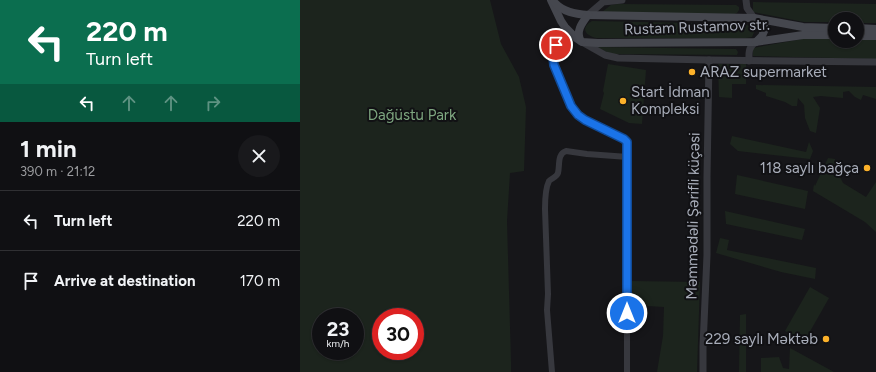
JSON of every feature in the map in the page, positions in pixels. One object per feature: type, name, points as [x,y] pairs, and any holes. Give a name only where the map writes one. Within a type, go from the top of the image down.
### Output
[{"type":"main road","name":"Rustam Rustamov str.","points":[[552,0],[560,7],[575,14],[754,18],[803,27],[828,28]]},
{"type":"main road","points":[[552,0],[561,21],[568,30],[582,42]]},
{"type":"main road","points":[[582,42],[578,34],[581,25],[588,15]]},
{"type":"main road","points":[[754,18],[763,24],[765,29],[762,36],[755,42]]},
{"type":"main road","points":[[864,28],[876,28]]},
{"type":"main road","name":"Rustam Rustamov str.","points":[[582,42],[755,42],[803,35],[828,35]]},
{"type":"main road","points":[[864,36],[876,36]]},
{"type":"street","points":[[588,15],[603,1],[622,0]]},
{"type":"street","points":[[746,0],[747,8],[754,18]]},
{"type":"street","points":[[568,30],[556,45],[553,56],[554,65],[571,106],[578,115],[585,120],[624,139],[627,142],[627,372]]},
{"type":"street","points":[[582,42],[597,51],[618,58],[876,62]]},
{"type":"street","points":[[749,61],[749,50],[755,42]]},
{"type":"street","name":"Məmmədəli Şərifli küçəsi","points":[[703,372],[707,254],[709,60]]},
{"type":"street","points":[[559,372],[552,371],[547,310],[548,294],[545,195],[548,183],[557,175],[560,155],[562,152],[566,151],[628,157]]},
{"type":"green space","name":"Dağüstu Park","points":[[300,0],[490,0],[501,44],[519,77],[526,107],[524,171],[510,173],[507,221],[511,372],[300,372]]},
{"type":"green space","points":[[753,2],[876,4],[876,23],[864,23],[864,12],[828,12],[828,22],[804,22],[753,12]]},
{"type":"green space","points":[[611,5],[736,5],[739,7],[739,10],[734,14],[602,12]]},
{"type":"green space","points":[[592,21],[742,24],[752,26],[755,30],[752,37],[746,38],[596,38],[589,35],[585,31],[586,26]]},
{"type":"green space","points":[[802,39],[828,39],[828,48],[864,48],[864,39],[876,40],[876,59],[753,56],[753,48]]},
{"type":"green space","points":[[597,47],[736,49],[738,52],[737,55],[611,54]]},
{"type":"green space","name":"Start İdman Kompleksi","points":[[608,64],[646,70],[642,124],[629,123],[600,109]]},
{"type":"green space","points":[[718,64],[746,64],[746,84],[732,84],[732,98],[719,97]]},
{"type":"green space","points":[[756,85],[876,87],[876,99],[863,95],[861,100],[849,91],[843,92],[843,98],[821,96],[813,97],[820,108],[816,133],[810,131],[805,118],[804,105],[798,98],[797,106],[792,106],[785,102],[766,96],[766,93],[756,89]]},
{"type":"green space","points":[[732,136],[806,152],[809,142],[813,151],[810,159],[738,151],[730,144]]},
{"type":"green space","points":[[828,158],[835,159],[835,167],[843,183],[866,197],[876,182],[876,232],[865,222],[813,191],[814,184],[815,186]]},
{"type":"green space","points":[[737,175],[808,191],[805,209],[735,194]]},
{"type":"green space","points":[[725,211],[805,229],[802,240],[726,224]]},
{"type":"green space","points":[[720,238],[729,240],[727,250],[816,268],[815,279],[781,272],[716,253]]},
{"type":"green space","points":[[631,281],[700,282],[697,372],[657,372],[663,336],[664,307],[631,305]]},
{"type":"green space","points":[[810,287],[829,298],[804,342],[785,331]]},
{"type":"green space","points":[[746,314],[746,372],[739,372],[740,315]]},
{"type":"green space","points":[[790,348],[834,372],[761,372],[761,358],[779,357],[783,368],[789,369]]},
{"type":"place","name":"ARAZ supermarket","points":[[692,72]]},
{"type":"place","name":"Start İdman Kompleksi","points":[[623,101]]},
{"type":"place","name":"118 saylı bağça","points":[[867,168]]},
{"type":"place","name":"229 saylı Məktəb","points":[[826,339]]},
{"type":"route","points":[[556,45],[553,56],[554,65],[571,106],[578,115],[585,120],[624,139],[627,142],[627,313]]}]
